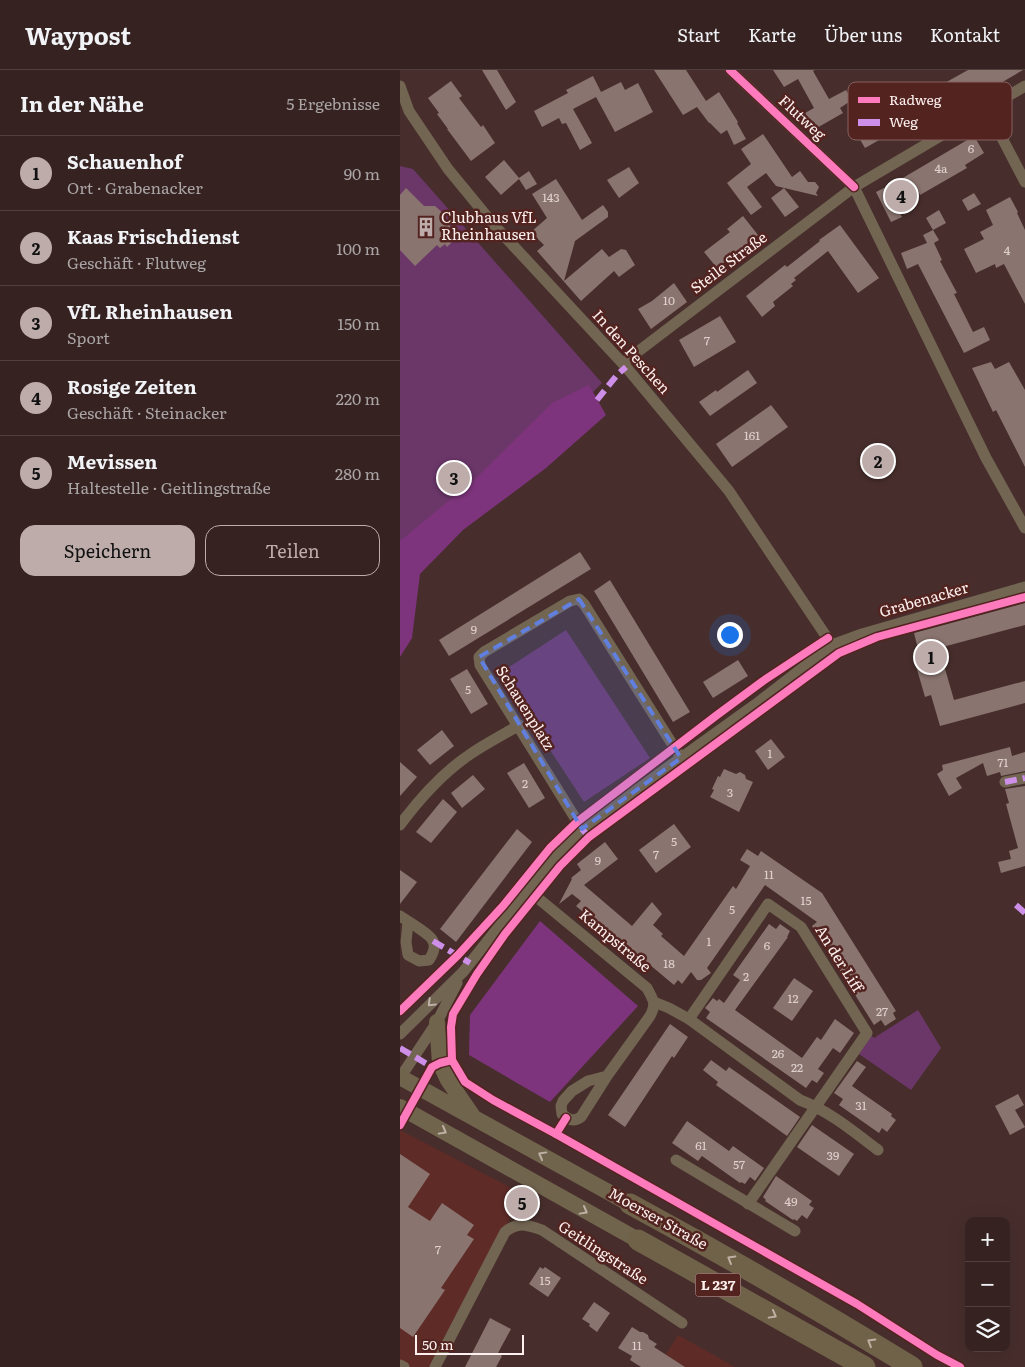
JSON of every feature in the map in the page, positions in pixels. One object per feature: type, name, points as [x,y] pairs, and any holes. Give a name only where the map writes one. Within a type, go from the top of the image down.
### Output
[{"type":"highway","name":"Moerser Straße","points":[[630,1204],[808,1304],[912,1367]]},
{"type":"highway","name":"Moerser Straße","points":[[638,1240],[865,1367]]},
{"type":"highway","points":[[799,1329],[808,1349],[838,1367]]},
{"type":"main road","points":[[437,1022],[440,1063],[448,1080],[473,1117]]},
{"type":"main road","name":"Moerser Straße","points":[[400,1078],[630,1204]]},
{"type":"main road","name":"Moerser Straße","points":[[400,1107],[638,1240]]},
{"type":"street","name":"Flutweg","points":[[730,70],[854,187],[986,458],[1025,528]]},
{"type":"street","name":"In den Peschen","points":[[400,86],[410,111],[448,169],[494,225],[623,363],[729,491],[832,645]]},
{"type":"street","name":"Steile Straße","points":[[1012,94],[1025,86]]},
{"type":"street","name":"Steile Straße","points":[[623,363],[854,187],[933,140]]},
{"type":"street","points":[[1003,140],[1025,182]]},
{"type":"street","name":"Grabenacker","points":[[463,972],[528,890],[582,829],[756,704],[832,645],[862,634],[1025,586]]},
{"type":"street","name":"Schauenplatz","points":[[582,829],[480,664],[479,657],[484,652],[570,601],[578,599],[584,604],[681,758]]},
{"type":"street","points":[[400,825],[425,794],[446,773],[470,754],[519,725]]},
{"type":"street","points":[[1005,782],[1025,778]]},
{"type":"street","name":"Kampstraße","points":[[528,890],[647,988],[654,1002]]},
{"type":"street","name":"An der Liff","points":[[689,1019],[768,904],[801,927],[867,1033],[748,1204]]},
{"type":"street","points":[[400,1078],[437,1022],[463,972]]},
{"type":"street","points":[[400,1034],[463,972]]},
{"type":"street","points":[[607,1076],[650,1016],[654,1009],[654,1002],[689,1019],[800,1100],[828,1113],[878,1150]]},
{"type":"street","points":[[676,1160],[795,1231]]},
{"type":"street","name":"Geitlingstraße","points":[[435,1367],[505,1232],[511,1227],[521,1224],[542,1230],[682,1323]]},
{"type":"street","points":[[400,1365],[404,1367]]},
{"type":"highlighted area","points":[[579,599],[681,758],[582,829],[479,657]]},
{"type":"shaded area","points":[[400,166],[413,169],[602,383],[415,572],[400,604]]},
{"type":"shaded area","points":[[589,385],[606,415],[546,468],[463,530],[420,574],[412,638],[400,657],[400,541],[475,479],[552,403]]},
{"type":"shaded area","points":[[566,630],[650,758],[584,802],[500,673]]},
{"type":"shaded area","points":[[540,921],[638,1006],[550,1102],[469,1055],[470,1015]]},
{"type":"shaded area","points":[[918,1010],[941,1048],[911,1090],[859,1054],[871,1036],[875,1038]]},
{"type":"shaded area","points":[[400,1130],[523,1194],[430,1367],[400,1367]]},
{"type":"shaded area","points":[[678,1335],[735,1367],[658,1367]]},
{"type":"building","points":[[482,70],[497,70],[516,102],[506,110]]},
{"type":"building","points":[[654,70],[686,70],[706,101],[719,92],[738,122],[746,139],[734,145],[727,130],[721,134],[709,123],[697,107],[683,115]]},
{"type":"building","points":[[773,70],[815,70],[813,71],[829,99],[846,90],[848,103],[840,108],[843,113],[815,129],[805,113],[814,108],[798,79],[784,87]]},
{"type":"building","points":[[968,70],[1023,70],[1002,82],[947,82]]},
{"type":"building","points":[[593,76],[601,92],[621,82],[625,90],[638,83],[653,112],[615,132],[596,97],[573,109],[592,143],[580,150],[566,123],[562,124],[559,118],[542,127],[534,111],[568,93],[566,90]]},
{"type":"building","points":[[451,81],[462,96],[459,98],[481,127],[483,125],[495,143],[471,161],[447,129],[437,114],[439,113],[428,98]]},
{"type":"building","points":[[763,134],[792,177],[800,171],[808,182],[815,182],[819,187],[816,193],[818,196],[776,186],[766,173],[747,187],[762,207],[751,215],[727,183],[751,164],[741,149]]},
{"type":"building","points":[[860,140],[879,140],[865,148]]},
{"type":"building","points":[[967,140],[976,140],[984,153],[965,165],[967,168],[920,195],[918,190],[895,203],[902,217],[891,222],[876,192]]},
{"type":"building","points":[[504,160],[519,178],[529,171],[537,184],[526,190],[519,179],[501,195],[485,177]]},
{"type":"building","points":[[629,167],[639,183],[619,198],[607,180]]},
{"type":"building","points":[[556,179],[582,220],[603,205],[608,212],[608,217],[575,241],[564,281],[602,249],[609,257],[621,249],[626,250],[635,265],[619,277],[614,271],[581,301],[537,251],[544,245],[531,232],[547,218],[532,194]]},
{"type":"building","name":"Clubhaus VfL Rheinhausen","points":[[406,188],[424,206],[435,206],[445,215],[442,218],[459,235],[447,247],[445,244],[440,248],[437,245],[415,266],[400,250],[400,195]]},
{"type":"building","points":[[784,188],[799,207],[785,217],[771,198]]},
{"type":"building","points":[[974,193],[981,204],[968,211],[962,200]]},
{"type":"building","points":[[1010,197],[1025,230],[1025,304],[1004,264],[996,268],[995,264],[976,273],[964,249],[984,239],[980,232],[993,225],[986,210]]},
{"type":"building","points":[[939,210],[946,223],[933,230],[926,218]]},
{"type":"building","points":[[743,216],[758,235],[717,268],[704,252],[730,232],[727,229]]},
{"type":"building","points":[[840,225],[879,278],[858,293],[828,251],[794,278],[796,280],[791,284],[793,286],[773,302],[775,306],[762,317],[746,296],[785,265],[787,267]]},
{"type":"building","points":[[933,230],[939,240],[934,243],[942,260],[940,261],[957,293],[954,294],[973,332],[984,327],[990,340],[964,353],[918,264],[907,269],[901,253],[927,243],[923,235]]},
{"type":"building","points":[[674,283],[687,302],[651,329],[638,309],[652,301]]},
{"type":"building","points":[[720,316],[736,342],[694,367],[679,340]]},
{"type":"building","points":[[991,362],[995,369],[1009,362],[1025,390],[1025,467],[996,410],[993,412],[972,368]]},
{"type":"building","points":[[748,370],[757,383],[710,416],[699,402]]},
{"type":"building","points":[[771,405],[788,427],[732,467],[716,444]]},
{"type":"building","points":[[580,552],[591,569],[449,656],[439,640]]},
{"type":"building","points":[[610,580],[690,712],[673,722],[594,591]]},
{"type":"building","points":[[1025,603],[1025,625],[939,648],[954,700],[1025,681],[1025,703],[940,726],[931,695],[925,697],[916,666],[922,665],[914,633]]},
{"type":"building","points":[[738,660],[748,676],[713,698],[703,682]]},
{"type":"building","points":[[467,669],[488,704],[471,714],[450,679]]},
{"type":"building","points":[[442,730],[454,746],[430,765],[417,750]]},
{"type":"building","points":[[771,739],[785,757],[768,770],[755,751]]},
{"type":"building","points":[[1010,747],[1012,756],[1025,752],[1025,771],[1001,776],[1000,772],[987,776],[983,763],[956,778],[962,788],[949,796],[937,774],[943,770],[942,765]]},
{"type":"building","points":[[400,762],[417,777],[400,796]]},
{"type":"building","points":[[524,763],[545,798],[529,808],[507,773]]},
{"type":"building","points":[[724,769],[736,774],[740,772],[745,775],[746,779],[753,782],[739,812],[710,797],[718,776],[720,777]]},
{"type":"building","points":[[473,775],[485,789],[462,808],[451,793]]},
{"type":"building","points":[[1025,786],[1025,866],[1001,873],[998,862],[1011,859],[1009,851],[1018,848],[1006,804],[1009,803],[1005,789]]},
{"type":"building","points":[[443,799],[457,812],[431,843],[416,832]]},
{"type":"building","points":[[674,824],[691,847],[656,873],[639,850]]},
{"type":"building","points":[[517,829],[532,842],[456,942],[440,929]]},
{"type":"building","points":[[605,842],[618,859],[584,885],[632,926],[652,902],[662,914],[653,925],[663,934],[661,936],[684,956],[733,886],[736,889],[750,866],[740,860],[747,849],[758,856],[761,851],[822,893],[896,1011],[893,1013],[896,1019],[885,1026],[881,1020],[874,1025],[812,926],[817,922],[765,885],[707,968],[711,973],[701,980],[697,980],[691,972],[682,984],[678,980],[674,985],[607,929],[606,931],[576,906],[581,901],[572,894],[559,904],[571,878],[581,870],[577,864]]},
{"type":"building","points":[[400,870],[417,882],[400,904]]},
{"type":"building","points":[[769,924],[776,929],[780,924],[790,931],[788,937],[735,1010],[802,1058],[817,1037],[821,1040],[835,1019],[854,1033],[840,1053],[833,1048],[818,1069],[824,1073],[817,1083],[812,1080],[806,1088],[706,1018],[710,1012],[705,1008],[713,998],[717,1001],[719,999],[724,1003],[740,980],[733,975]]},
{"type":"building","points":[[794,978],[813,991],[792,1021],[773,1008]]},
{"type":"building","points":[[670,1024],[688,1037],[674,1058],[672,1056],[625,1127],[608,1115]]},
{"type":"building","points":[[711,1060],[726,1071],[729,1067],[800,1117],[787,1136],[716,1085],[718,1082],[703,1070]]},
{"type":"building","points":[[857,1061],[866,1067],[852,1086],[892,1114],[891,1116],[896,1120],[887,1132],[882,1128],[879,1133],[839,1105],[843,1099],[834,1093]]},
{"type":"building","points":[[1018,1094],[1024,1105],[1015,1110],[1025,1127],[1010,1135],[995,1106]]},
{"type":"building","points":[[687,1121],[729,1151],[733,1146],[764,1168],[755,1181],[750,1177],[745,1184],[740,1183],[702,1156],[698,1161],[672,1143]]},
{"type":"building","points":[[812,1125],[854,1154],[839,1176],[797,1147]]},
{"type":"building","points":[[400,1154],[430,1174],[408,1207],[430,1221],[442,1203],[474,1225],[467,1235],[474,1239],[441,1288],[445,1290],[413,1337],[400,1328]]},
{"type":"building","points":[[776,1176],[812,1201],[809,1205],[814,1208],[807,1219],[802,1215],[797,1221],[793,1220],[765,1201],[763,1197]]},
{"type":"building","points":[[540,1267],[543,1269],[545,1267],[561,1278],[548,1297],[529,1284]]},
{"type":"building","points":[[594,1302],[610,1313],[597,1332],[582,1319]]},
{"type":"building","points":[[490,1318],[511,1329],[498,1353],[502,1356],[496,1367],[465,1367]]},
{"type":"building","points":[[632,1327],[648,1335],[649,1339],[657,1344],[654,1347],[685,1367],[641,1367],[630,1360],[632,1356],[618,1348]]},
{"type":"marked path","points":[[597,400],[626,367]]},
{"type":"marked path","points":[[1005,782],[1025,778]]},
{"type":"marked path","points":[[582,829],[589,837]]},
{"type":"marked path","points":[[1016,905],[1025,913]]},
{"type":"marked path","points":[[433,941],[470,963]]},
{"type":"marked path","points":[[400,1048],[432,1067]]},
{"type":"cycle path","points":[[730,70],[854,187]]},
{"type":"cycle path","points":[[556,1134],[493,1100],[465,1082],[452,1060],[451,1027],[453,1014],[477,974],[505,934],[560,866],[589,837],[839,653],[877,637],[1025,597]]},
{"type":"cycle path","points":[[400,1011],[458,955],[503,906],[550,848],[577,822],[763,681],[828,638]]},
{"type":"cycle path","points":[[400,1125],[432,1067],[452,1060]]},
{"type":"cycle path","points":[[566,1118],[556,1134],[857,1304],[937,1355],[960,1367]]},
{"type":"place","name":"Rosige Zeiten","points":[[901,196]]},
{"type":"place","name":"Clubhaus VfL Rheinhausen","points":[[426,227]]},
{"type":"place","name":"Kaas Frischdienst","points":[[878,461]]},
{"type":"place","name":"VfL Rheinhausen","points":[[454,478]]},
{"type":"place","name":"Schauenhof","points":[[931,657]]},
{"type":"place","name":"Mevissen","points":[[522,1203]]}]
